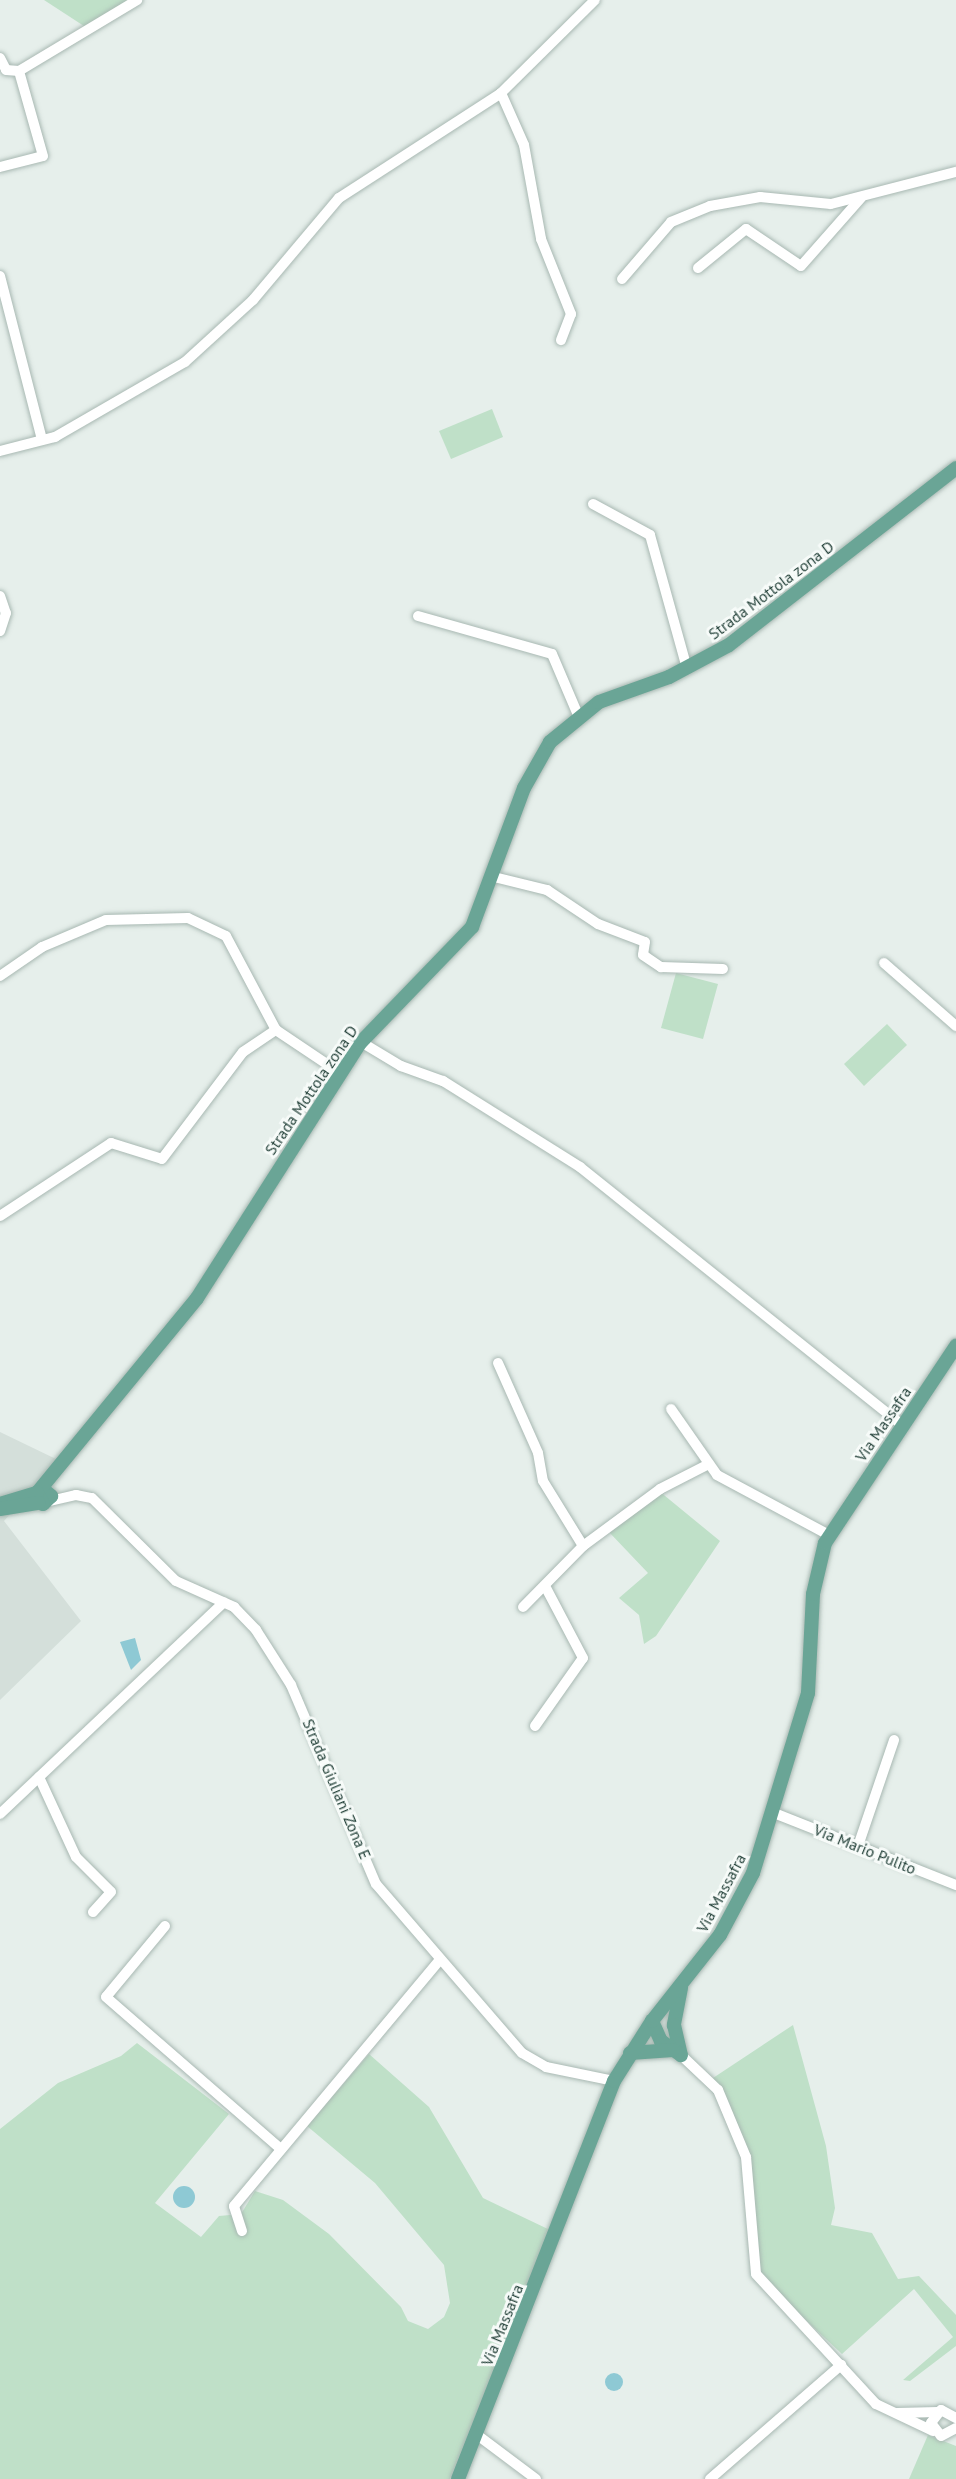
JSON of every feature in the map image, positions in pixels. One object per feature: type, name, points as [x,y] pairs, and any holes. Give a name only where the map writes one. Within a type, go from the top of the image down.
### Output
[{"type":"main road","name":"Strada Mottola zona D","points":[[47,1495],[58,1467],[196,1298],[361,1042],[472,927],[494,877],[535,766],[578,715],[687,668],[729,645],[956,468]]},
{"type":"main road","name":"Via Massafra","points":[[458,2479],[614,2081],[652,2021],[731,1914],[774,1813],[808,1693],[816,1571],[829,1535],[956,1346]]},
{"type":"main road","points":[[0,1504],[47,1495]]},
{"type":"main road","points":[[0,1509],[47,1495]]},
{"type":"main road","points":[[678,2053],[675,2036],[682,1983]]},
{"type":"main road","points":[[675,2036],[663,2021],[652,2021],[657,2036],[678,2053]]},
{"type":"main road","points":[[630,2053],[658,2048],[678,2053]]},
{"type":"street","points":[[0,58],[6,70],[19,71],[137,0]]},
{"type":"street","points":[[0,451],[42,440],[185,362],[253,300],[339,198],[501,93],[595,0]]},
{"type":"street","points":[[0,167],[43,156],[19,71]]},
{"type":"street","points":[[501,93],[524,145],[541,239],[571,314],[561,340]]},
{"type":"street","points":[[622,279],[671,222],[710,206],[760,197],[831,204],[956,172]]},
{"type":"street","points":[[698,268],[746,229],[801,266],[861,198]]},
{"type":"street","points":[[0,276],[42,440]]},
{"type":"street","points":[[593,504],[650,535],[687,668]]},
{"type":"street","points":[[0,596],[6,613],[0,631]]},
{"type":"street","points":[[418,616],[552,654],[578,715]]},
{"type":"street","points":[[494,877],[547,890],[598,924],[645,942],[643,955],[661,967],[723,969]]},
{"type":"street","points":[[0,976],[42,947],[106,920],[188,918],[226,936],[276,1030],[340,1073]]},
{"type":"street","points":[[884,963],[956,1026]]},
{"type":"street","points":[[0,1216],[111,1143],[162,1159],[243,1052],[276,1030]]},
{"type":"street","points":[[361,1042],[401,1066],[443,1081],[580,1167],[902,1425]]},
{"type":"street","points":[[498,1363],[538,1453],[543,1481],[584,1546]]},
{"type":"street","points":[[671,1409],[707,1465],[829,1535]]},
{"type":"street","points":[[523,1607],[584,1546],[660,1489],[707,1465]]},
{"type":"street","name":"Strada Giuliani Zona E","points":[[47,1495],[92,1498],[176,1581],[224,1602],[256,1630],[291,1685],[376,1884],[522,2053],[546,2067],[614,2081]]},
{"type":"street","points":[[535,1726],[583,1658],[545,1586]]},
{"type":"street","points":[[0,1814],[224,1602]]},
{"type":"street","points":[[858,1846],[894,1740]]},
{"type":"street","points":[[39,1777],[76,1857],[111,1892],[93,1912]]},
{"type":"street","name":"Via Mario Pulito","points":[[774,1813],[956,1884]]},
{"type":"street","points":[[165,1926],[106,1997],[281,2149]]},
{"type":"street","points":[[242,2231],[234,2206],[440,1960]]},
{"type":"street","points":[[678,2053],[718,2090],[746,2157],[756,2274],[876,2403],[951,2439],[956,2428]]},
{"type":"street","points":[[710,2479],[841,2366]]},
{"type":"street","points":[[933,2431],[932,2418],[941,2411],[956,2405]]},
{"type":"street","points":[[897,2413],[941,2411],[956,2418]]},
{"type":"street","points":[[476,2434],[536,2479]]},
{"type":"shaded area","points":[[0,1432],[58,1460],[4,1521],[81,1621],[0,1700]]},
{"type":"green space","points":[[44,0],[129,0],[87,28]]},
{"type":"green space","points":[[492,409],[503,437],[451,459],[439,431]]},
{"type":"green space","points":[[676,973],[718,984],[703,1039],[661,1028]]},
{"type":"green space","points":[[887,1024],[907,1045],[864,1086],[844,1064]]},
{"type":"green space","points":[[659,1491],[720,1541],[656,1636],[644,1644],[639,1615],[619,1598],[648,1573],[609,1532]]},
{"type":"green space","points":[[793,2025],[826,2146],[835,2208],[831,2225],[872,2233],[898,2279],[919,2276],[956,2315],[956,2346],[910,2381],[903,2380],[953,2337],[914,2289],[842,2354],[765,2282],[752,2252],[742,2142],[713,2078]]},
{"type":"green space","points":[[137,2043],[229,2114],[155,2203],[201,2237],[219,2216],[241,2214],[255,2191],[283,2200],[329,2234],[401,2307],[408,2321],[428,2329],[444,2317],[450,2303],[444,2265],[375,2183],[307,2126],[369,2054],[429,2107],[483,2198],[550,2230],[450,2479],[0,2479],[0,2129],[58,2083],[121,2056]]},
{"type":"green space","points":[[928,2435],[956,2446],[956,2479],[909,2479]]},
{"type":"water","points":[[135,1638],[141,1660],[131,1670],[120,1642]]},
{"type":"water","points":[[184,2186],[192,2189],[195,2197],[192,2205],[184,2208],[176,2205],[173,2197],[176,2189]]},
{"type":"water","points":[[610,2373],[618,2373],[623,2378],[621,2389],[610,2391],[605,2386],[605,2378]]}]
